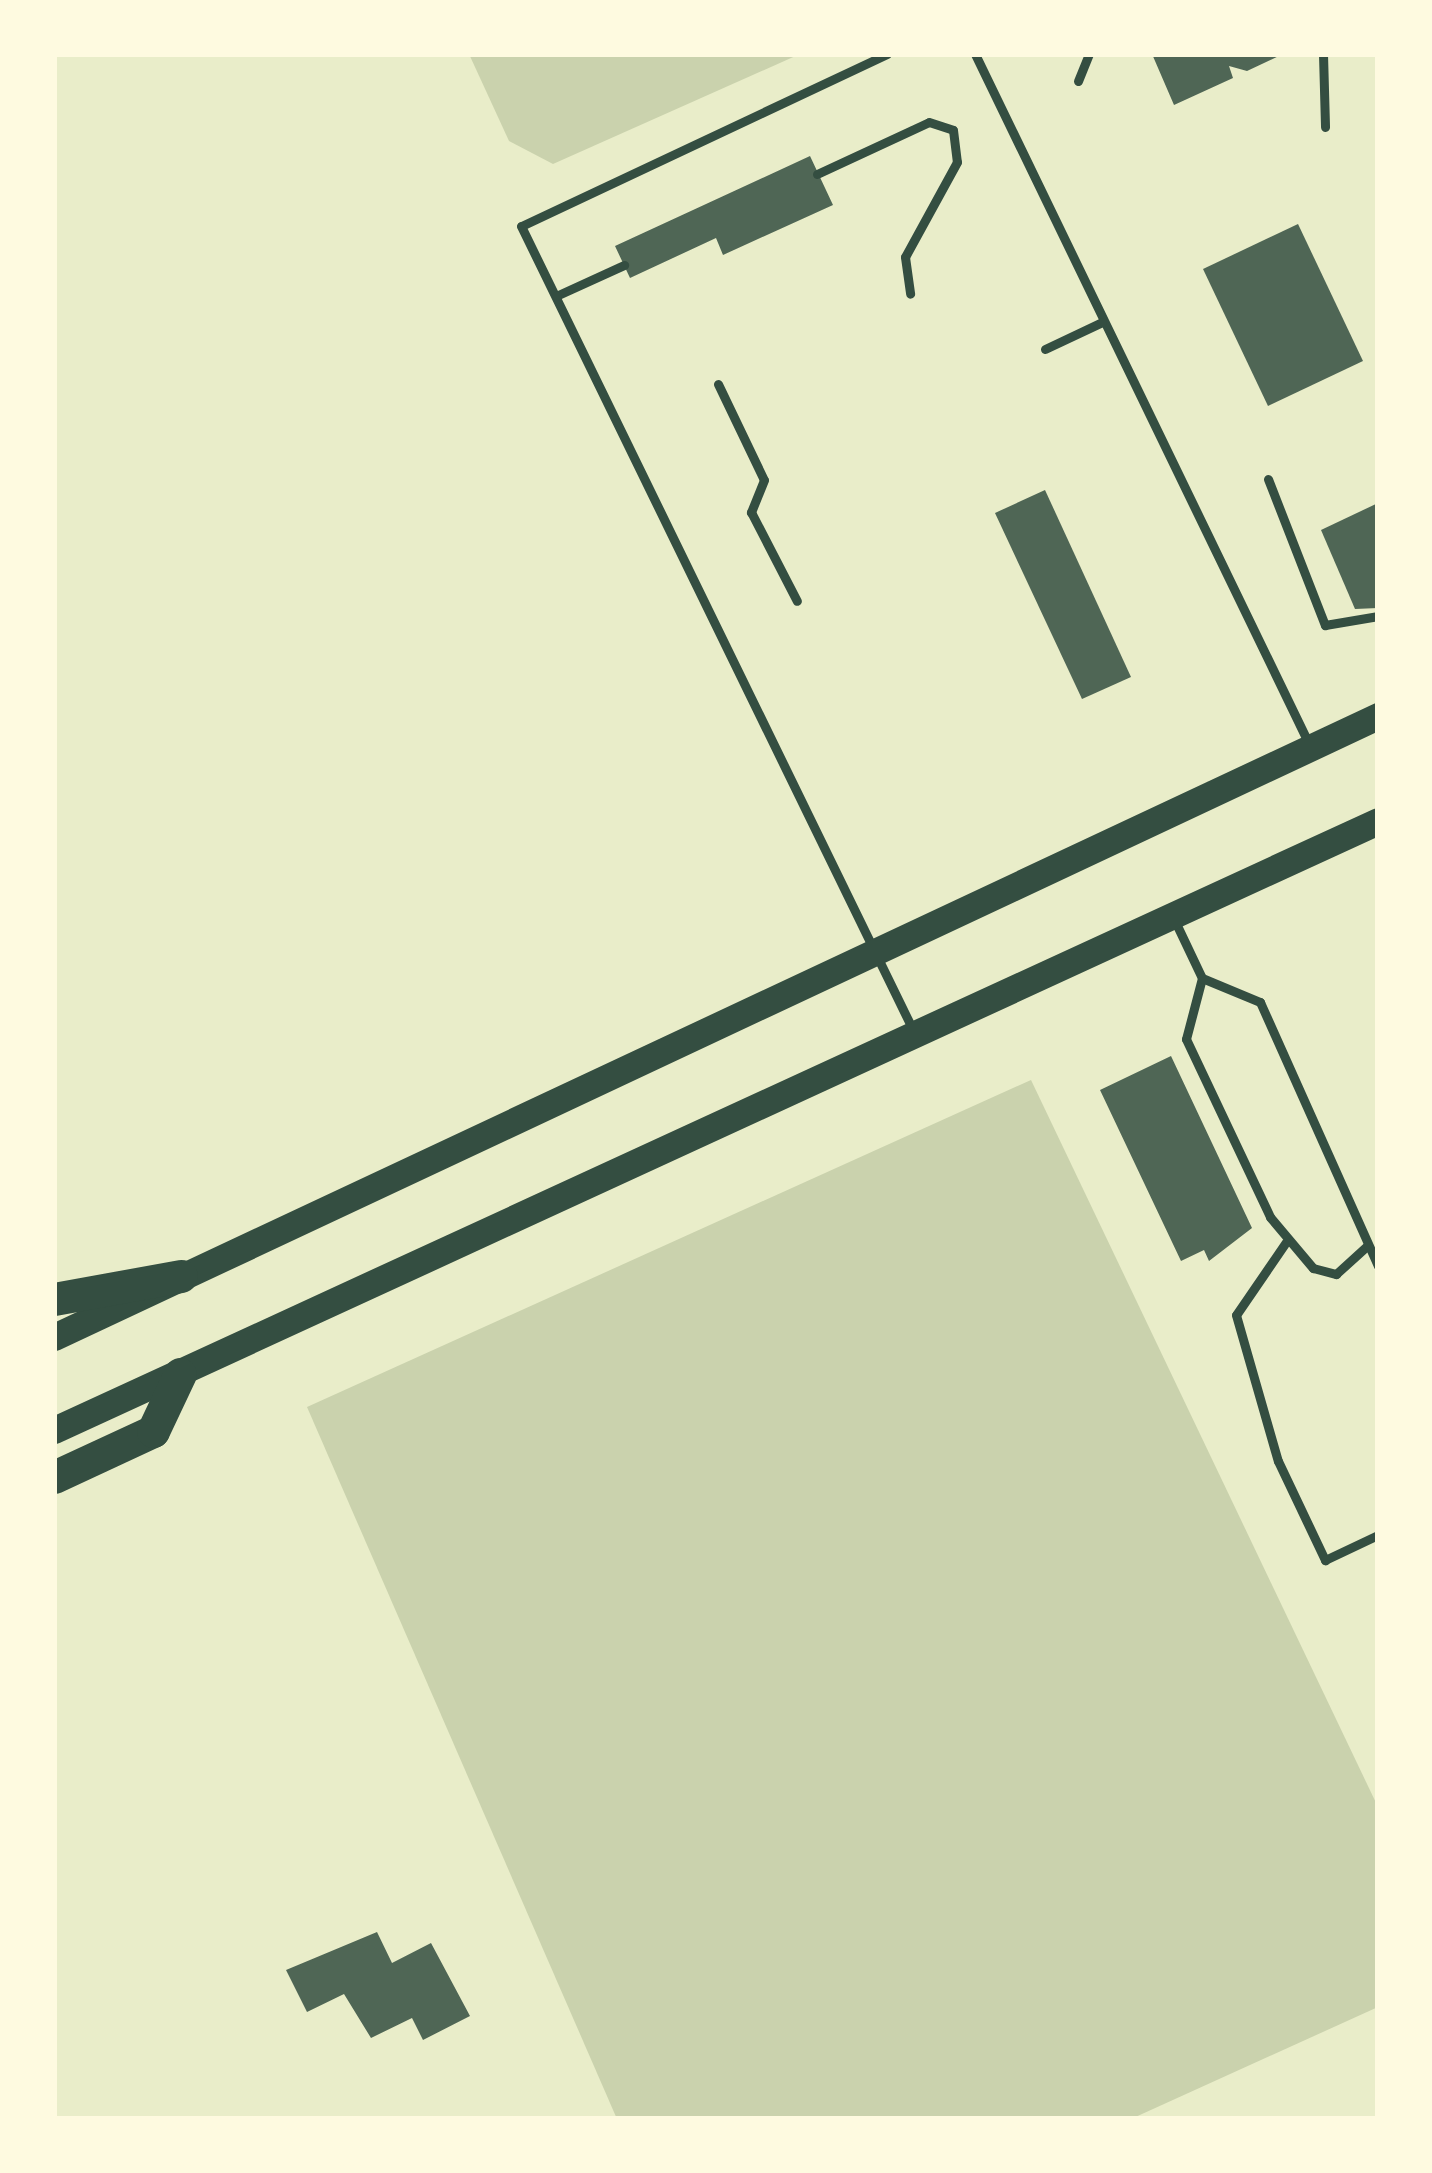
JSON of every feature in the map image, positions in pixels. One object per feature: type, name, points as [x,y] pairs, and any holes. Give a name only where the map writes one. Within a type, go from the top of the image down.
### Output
[{"type":"highway","points":[[54,1299],[181,1276]]},
{"type":"highway","points":[[54,1477],[153,1431],[180,1374]]},
{"type":"main road","points":[[54,1337],[878,955],[1378,716]]},
{"type":"main road","points":[[54,1430],[1378,821]]},
{"type":"lane","points":[[886,54],[521,226],[915,1035]]},
{"type":"lane","points":[[974,54],[1311,748]]},
{"type":"lane","points":[[1078,81],[1089,54]]},
{"type":"lane","points":[[1323,54],[1325,128]]},
{"type":"lane","points":[[817,174],[929,122],[953,130],[957,161],[905,256],[910,294]]},
{"type":"lane","points":[[556,296],[623,265]]},
{"type":"lane","points":[[1045,349],[1102,322]]},
{"type":"lane","points":[[718,384],[764,480],[751,512],[797,601]]},
{"type":"lane","points":[[1268,479],[1325,625],[1378,616]]},
{"type":"lane","points":[[1172,916],[1202,978],[1186,1039],[1286,1242],[1336,1274],[1368,1245]]},
{"type":"lane","points":[[1202,978],[1261,1002],[1364,1214],[1368,1245],[1378,1266]]},
{"type":"lane","points":[[1286,1242],[1236,1315],[1278,1461],[1325,1560],[1378,1535]]},
{"type":"green space","points":[[469,54],[800,54],[553,164],[509,141]]},
{"type":"green space","points":[[1031,1080],[1378,1807],[1378,2007],[1131,2119],[617,2119],[307,1407]]},
{"type":"building","points":[[1152,54],[1283,54],[1247,71],[1229,66],[1233,78],[1174,105]]},
{"type":"building","points":[[810,156],[833,205],[723,255],[716,238],[630,278],[615,246]]},
{"type":"building","points":[[1298,224],[1363,361],[1268,406],[1203,269]]},
{"type":"building","points":[[1045,490],[1131,677],[1082,699],[995,513]]},
{"type":"building","points":[[1378,503],[1378,608],[1355,609],[1321,530]]},
{"type":"building","points":[[1171,1056],[1252,1228],[1209,1261],[1204,1250],[1181,1261],[1100,1090]]},
{"type":"building","points":[[377,1932],[392,1963],[431,1943],[470,2016],[423,2040],[412,2018],[371,2038],[344,1994],[307,2012],[286,1970]]}]
